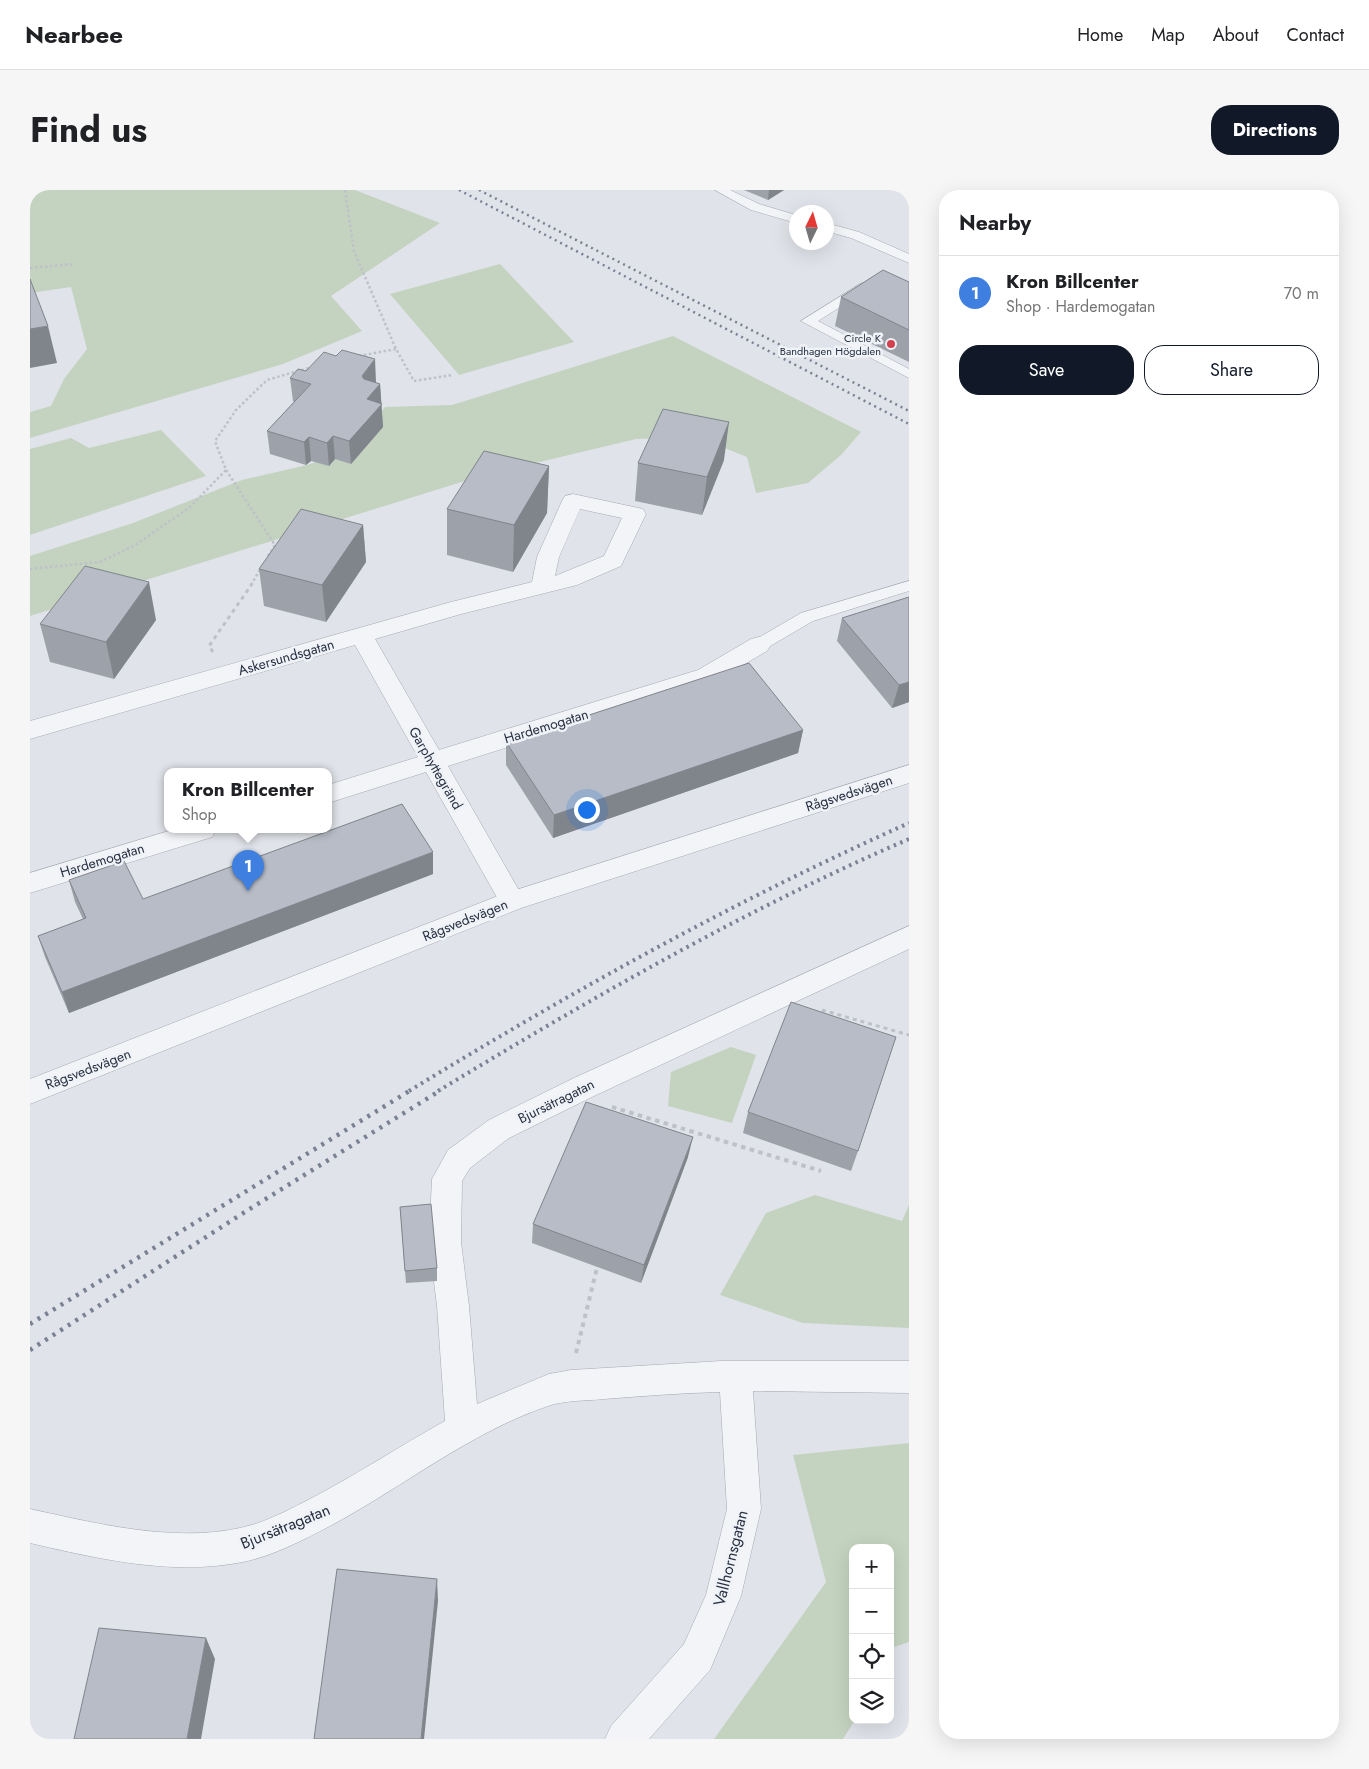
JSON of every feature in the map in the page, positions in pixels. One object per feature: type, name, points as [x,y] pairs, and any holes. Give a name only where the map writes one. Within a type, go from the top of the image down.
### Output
[{"type":"street","name":"Askersundsgatan","points":[[30,730],[361,635],[568,580],[613,561],[635,514],[573,502],[548,557],[542,586]]},
{"type":"street","name":"Garphyttegränd","points":[[361,635],[512,901]]},
{"type":"street","name":"Hardemogatan","points":[[332,793],[706,676],[758,644]]},
{"type":"street","name":"Rågsvedsvägen","points":[[30,1092],[512,901],[909,774]]},
{"type":"street","name":"Hardemogatan","points":[[30,883],[193,833]]},
{"type":"street","name":"Bjursätragatan","points":[[462,1430],[453,1306],[444,1242],[447,1179],[459,1159],[499,1130],[584,1087],[909,937]]},
{"type":"street","name":"Vallhornsgatan","points":[[624,1739],[697,1657],[723,1596],[744,1509],[736,1376]]},
{"type":"street","name":"Bjursätragatan","points":[[30,1526],[116,1546],[196,1550],[238,1546],[289,1528],[349,1499],[462,1430],[501,1410],[551,1389],[660,1377],[909,1378]]},
{"type":"lane","points":[[720,190],[755,207],[789,217]]},
{"type":"lane","points":[[834,229],[855,235],[909,259]]},
{"type":"lane","points":[[870,282],[808,321],[909,374]]},
{"type":"lane","points":[[758,644],[807,617],[909,586]]},
{"type":"path","points":[[344,190],[354,251],[396,349],[414,381],[452,375]]},
{"type":"path","points":[[30,268],[74,264]]},
{"type":"path","points":[[353,357],[396,349]]},
{"type":"path","points":[[226,674],[209,646],[243,599],[275,545],[226,470],[215,441],[236,410],[267,380],[318,365]]},
{"type":"path","points":[[30,568],[100,562],[135,545],[189,508],[226,470]]},
{"type":"path","points":[[795,989],[813,1007],[909,1035]]},
{"type":"path","points":[[584,1087],[599,1103],[821,1171]]},
{"type":"path","points":[[576,1353],[597,1268]]},
{"type":"green space","points":[[30,190],[355,190],[440,223],[331,296],[362,331],[283,364],[30,438],[30,412],[51,406],[64,379],[87,349],[71,287],[30,293]]},
{"type":"green space","points":[[500,264],[574,342],[459,375],[390,294]]},
{"type":"green space","points":[[673,336],[861,432],[841,455],[808,483],[756,493],[747,457],[697,437],[636,439],[481,476],[30,616],[30,556],[133,523],[242,480],[307,465],[352,451],[385,407],[452,405]]},
{"type":"green space","points":[[161,430],[206,476],[30,535],[30,449],[71,438],[89,448]]},
{"type":"green space","points":[[731,1047],[756,1055],[732,1123],[668,1106],[671,1072]]},
{"type":"green space","points":[[815,1195],[902,1221],[909,1205],[909,1328],[803,1323],[720,1295],[766,1213]]},
{"type":"green space","points":[[909,1443],[909,1642],[894,1647],[894,1544],[849,1544],[849,1724],[852,1724],[843,1739],[714,1739],[826,1582],[793,1455]]},
{"type":"building","points":[[883,270],[909,282],[909,330],[841,297]]},
{"type":"building","points":[[30,279],[48,326],[30,329]]},
{"type":"building","points":[[342,350],[375,359],[362,376],[364,379],[380,384],[367,399],[382,404],[349,441],[333,436],[327,443],[309,437],[304,442],[267,431],[311,384],[290,378],[298,369],[306,371],[324,352],[336,356]]},
{"type":"building","points":[[663,409],[729,422],[707,477],[638,463]]},
{"type":"building","points":[[484,451],[549,466],[514,525],[447,509]]},
{"type":"building","points":[[301,509],[363,525],[322,585],[259,569]]},
{"type":"building","points":[[85,566],[149,582],[106,642],[40,624]]},
{"type":"building","points":[[909,597],[909,682],[899,685],[842,618]]},
{"type":"building","points":[[749,663],[803,730],[554,815],[506,742]]},
{"type":"building","points":[[402,804],[433,852],[62,992],[38,936],[86,918],[69,880],[124,861],[143,899],[323,833],[332,833],[332,830]]},
{"type":"building","points":[[791,1002],[896,1037],[858,1151],[748,1112]]},
{"type":"building","points":[[586,1102],[693,1137],[644,1265],[533,1224]]},
{"type":"building","points":[[431,1204],[437,1268],[405,1271],[400,1207]]},
{"type":"building","points":[[337,1569],[437,1579],[421,1739],[314,1739]]},
{"type":"building","points":[[99,1628],[206,1638],[187,1739],[74,1739]]},
{"type":"railway","points":[[459,190],[909,424]]},
{"type":"railway","points":[[479,190],[909,411]]},
{"type":"railway","points":[[409,1091],[531,1018],[655,949],[781,883],[909,823]]},
{"type":"railway","points":[[438,1091],[611,989],[728,925],[848,866],[909,839]]},
{"type":"railway","points":[[30,1324],[411,1090]]},
{"type":"railway","points":[[30,1350],[248,1210],[441,1090]]},
{"type":"place","name":"Circle K Bandhagen Högdalen","points":[[891,344]]},
{"type":"place","name":"Kron Billcenter","points":[[248,891]]}]
